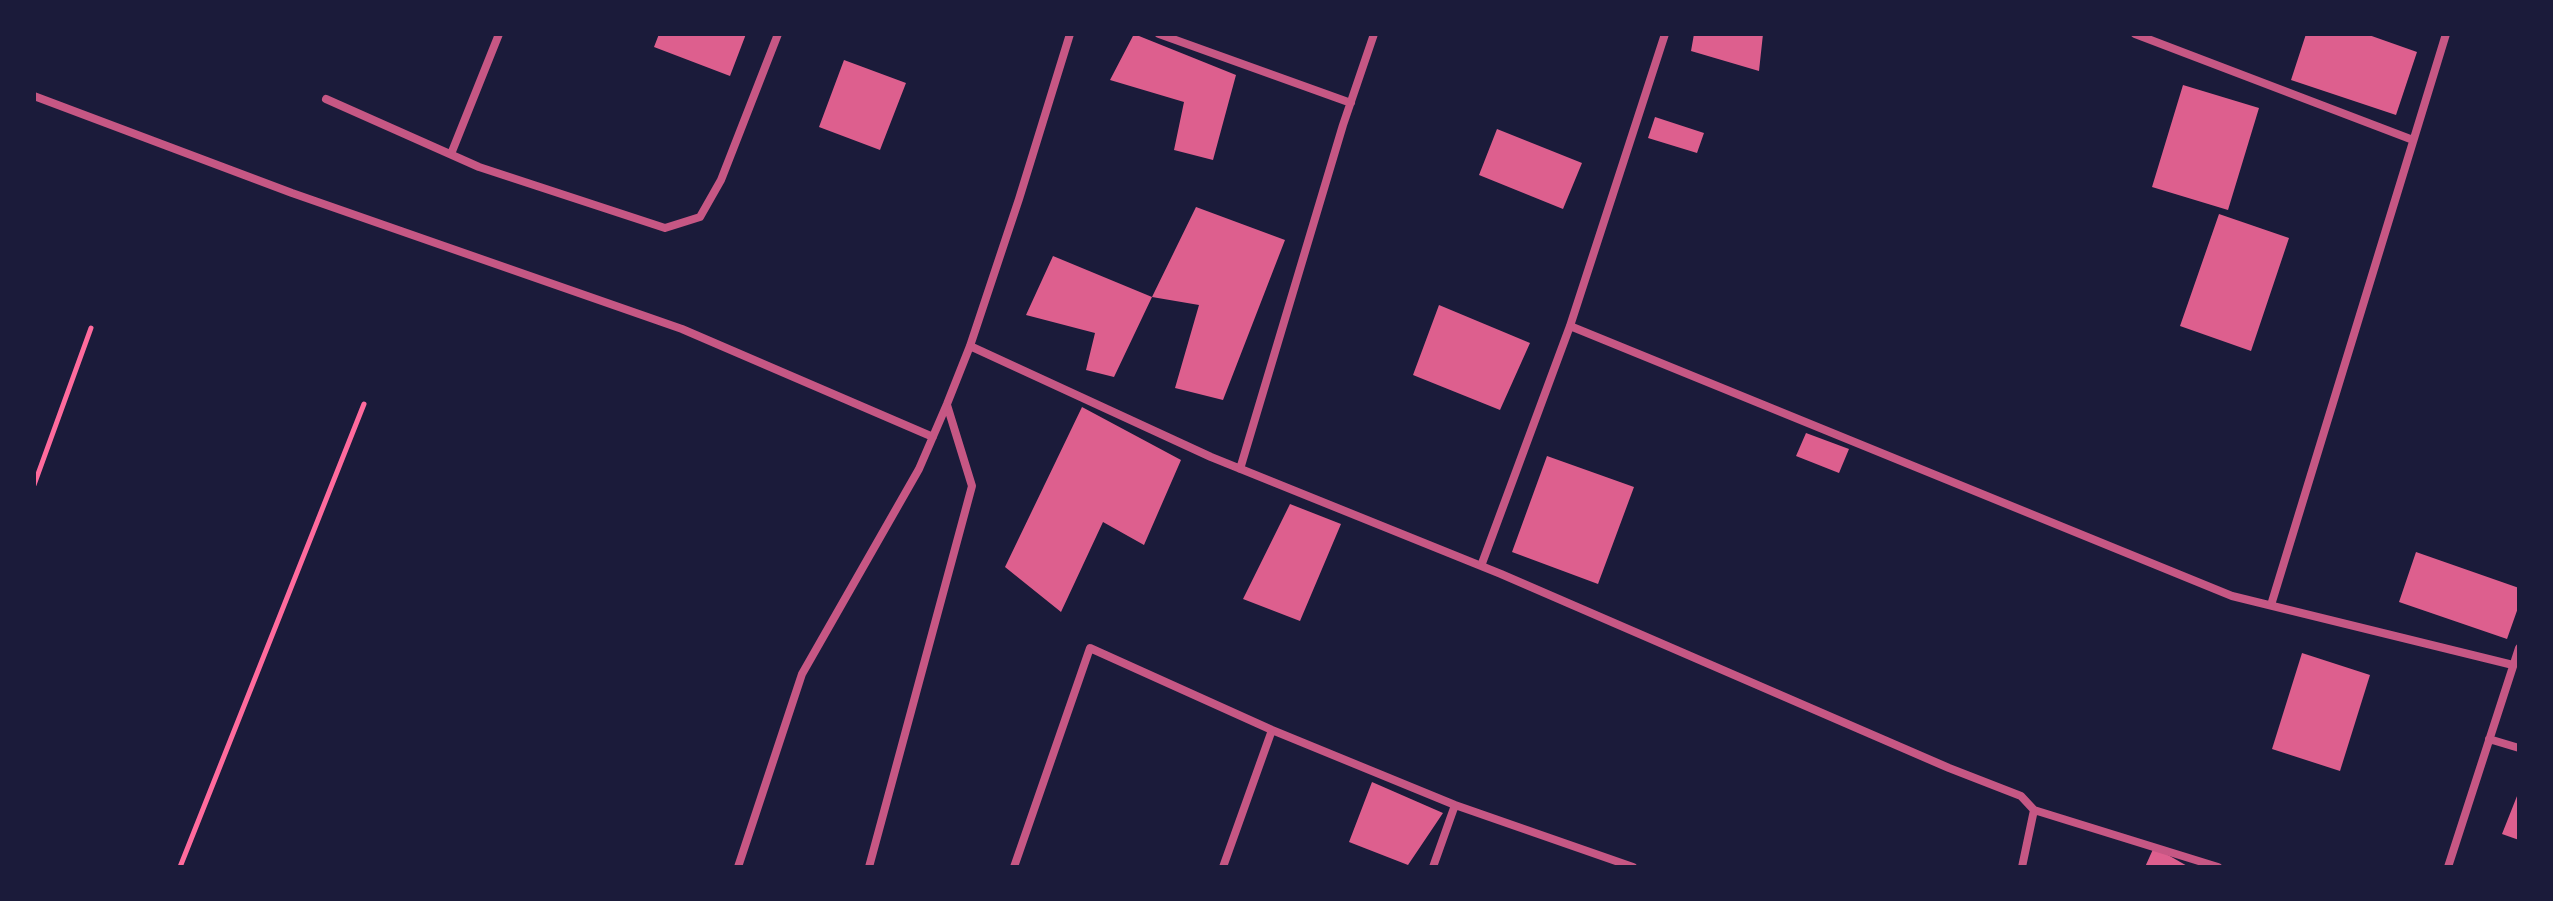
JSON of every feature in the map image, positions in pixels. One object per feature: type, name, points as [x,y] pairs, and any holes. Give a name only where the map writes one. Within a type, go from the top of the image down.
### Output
[{"type":"street","points":[[451,154],[499,34]]},
{"type":"street","points":[[326,99],[479,167],[665,228],[700,217],[721,180],[778,34]]},
{"type":"street","points":[[738,867],[802,674],[919,469],[947,404],[970,346],[1070,34]]},
{"type":"street","points":[[1159,34],[1351,103]]},
{"type":"street","points":[[1240,469],[1374,34]]},
{"type":"street","points":[[1481,566],[1570,326],[1665,34]]},
{"type":"street","points":[[2135,34],[2413,140]]},
{"type":"street","points":[[2271,605],[2446,34]]},
{"type":"street","points":[[34,96],[292,193],[682,329],[933,437]]},
{"type":"street","points":[[1570,326],[2232,596],[2513,665]]},
{"type":"street","points":[[970,346],[1240,469],[1481,566],[1949,768],[2021,796],[2034,810],[2218,867]]},
{"type":"street","points":[[869,867],[972,486],[947,404]]},
{"type":"street","points":[[1014,867],[1090,648],[1272,730],[1455,805],[1633,867]]},
{"type":"street","points":[[2448,867],[2519,648]]},
{"type":"street","points":[[1223,867],[1272,730]]},
{"type":"street","points":[[2489,739],[2519,748]]},
{"type":"street","points":[[1433,867],[1455,805]]},
{"type":"street","points":[[2022,867],[2034,810]]},
{"type":"path","points":[[34,485],[91,328]]},
{"type":"path","points":[[180,867],[364,404]]},
{"type":"building","points":[[659,34],[746,34],[730,76],[654,47]]},
{"type":"building","points":[[1134,34],[1236,75],[1213,160],[1174,150],[1184,102],[1110,80]]},
{"type":"building","points":[[1694,34],[1763,34],[1759,71],[1691,51]]},
{"type":"building","points":[[2306,34],[2366,34],[2417,52],[2396,115],[2291,80]]},
{"type":"building","points":[[844,60],[906,83],[880,150],[819,127]]},
{"type":"building","points":[[2183,85],[2259,108],[2228,210],[2152,187]]},
{"type":"building","points":[[1655,117],[1704,133],[1697,153],[1648,138]]},
{"type":"building","points":[[1497,129],[1582,163],[1563,209],[1479,175]]},
{"type":"building","points":[[1196,207],[1285,240],[1223,400],[1175,388],[1199,305],[1152,297]]},
{"type":"building","points":[[2219,214],[2289,238],[2251,351],[2180,326]]},
{"type":"building","points":[[1053,256],[1152,297],[1114,377],[1086,370],[1095,333],[1026,315]]},
{"type":"building","points":[[1439,305],[1530,343],[1500,410],[1413,375]]},
{"type":"building","points":[[1082,407],[1181,460],[1144,545],[1103,522],[1061,612],[1005,567]]},
{"type":"building","points":[[1806,433],[1849,449],[1839,473],[1796,456]]},
{"type":"building","points":[[1547,456],[1634,487],[1598,584],[1512,552]]},
{"type":"building","points":[[1290,504],[1341,524],[1300,621],[1243,599]]},
{"type":"building","points":[[2416,552],[2519,588],[2519,605],[2507,639],[2399,602]]},
{"type":"building","points":[[2302,653],[2370,675],[2340,771],[2272,749]]},
{"type":"building","points":[[1372,782],[1443,813],[1408,865],[1349,842]]},
{"type":"building","points":[[2519,791],[2519,840],[2502,834]]},
{"type":"building","points":[[2154,847],[2189,867],[2145,867]]}]
